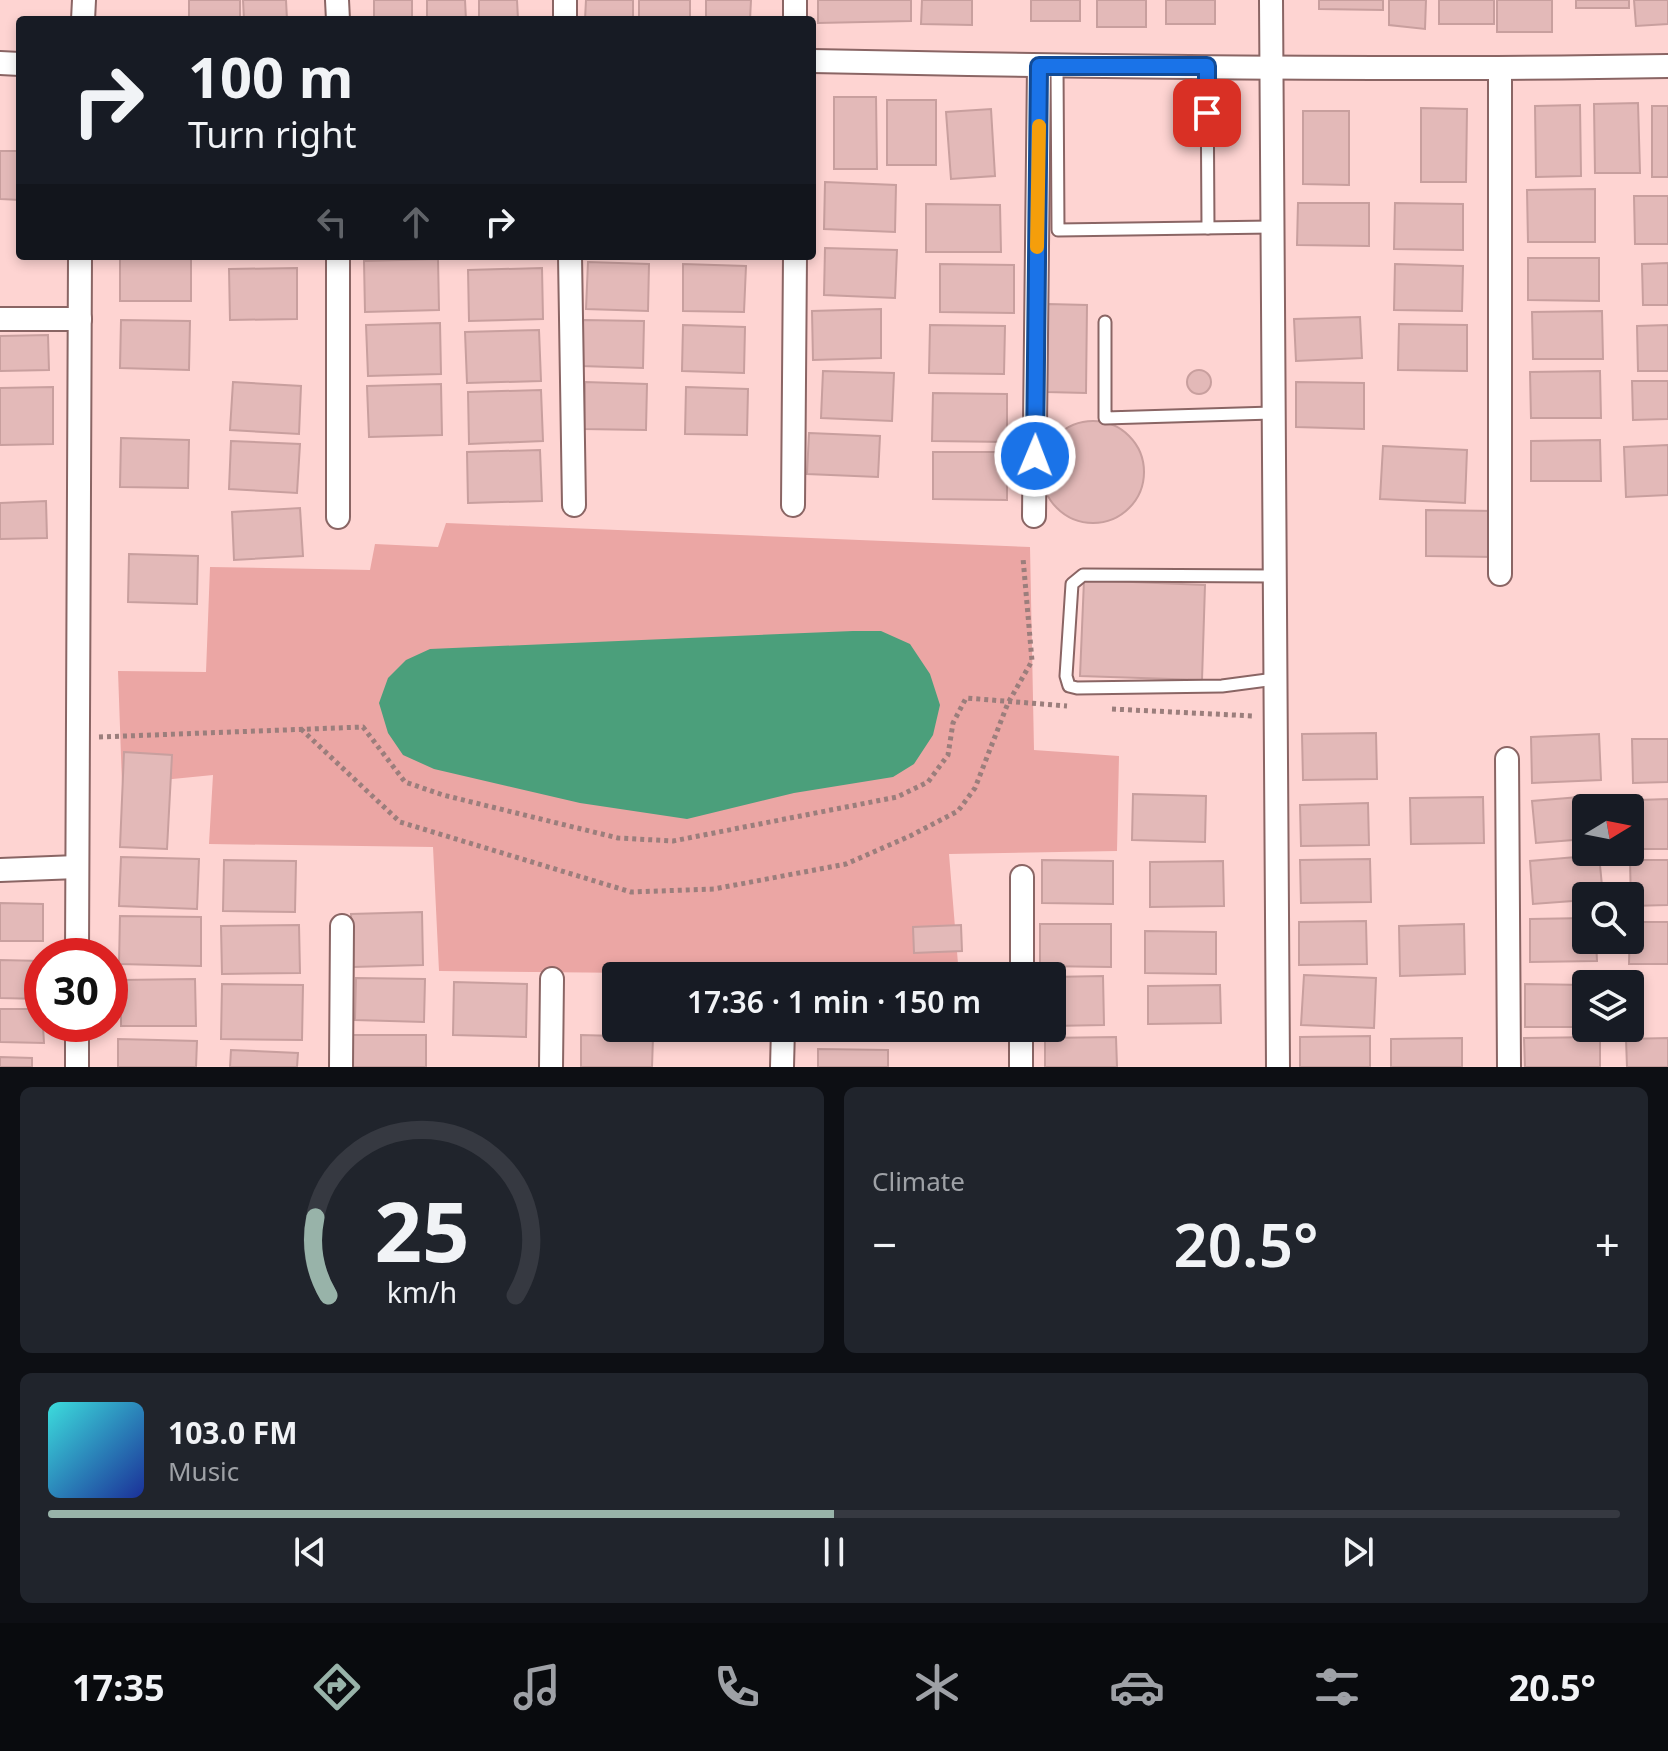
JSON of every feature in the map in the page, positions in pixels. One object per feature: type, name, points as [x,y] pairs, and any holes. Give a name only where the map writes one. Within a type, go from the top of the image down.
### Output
[{"type":"street","points":[[1271,0],[1278,1067]]},
{"type":"street","points":[[816,61],[1500,69],[1668,66]]},
{"type":"street","points":[[1034,516],[1048,66]]},
{"type":"street","points":[[1500,69],[1500,574]]},
{"type":"street","points":[[77,938],[80,260]]},
{"type":"street","points":[[338,260],[338,517]]},
{"type":"street","points":[[570,260],[574,505]]},
{"type":"street","points":[[793,505],[795,260]]},
{"type":"street","points":[[0,319],[80,319]]},
{"type":"street","points":[[1507,759],[1509,1067]]},
{"type":"street","points":[[0,870],[77,867]]},
{"type":"street","points":[[1022,877],[1022,962]]},
{"type":"street","points":[[341,1067],[342,926]]},
{"type":"street","points":[[551,1067],[552,979]]},
{"type":"street","points":[[77,1042],[77,1067]]},
{"type":"street","points":[[782,1067],[783,1042]]},
{"type":"street","points":[[1021,1042],[1021,1067]]},
{"type":"lane","points":[[1048,66],[1058,230],[1272,227]]},
{"type":"lane","points":[[1207,66],[1208,228]]},
{"type":"lane","points":[[1105,322],[1105,418],[1273,413]]},
{"type":"lane","points":[[1274,576],[1083,575],[1072,584],[1066,676],[1069,686],[1077,688],[1222,686],[1275,679]]},
{"type":"path","points":[[301,729],[400,822],[631,892],[700,890],[846,864],[958,811],[975,788],[1008,703],[1032,661],[1023,558]]},
{"type":"path","points":[[78,738],[363,727],[405,782],[443,795],[618,838],[673,841],[897,797],[928,782],[948,755],[953,723],[966,698],[1072,707]]},
{"type":"path","points":[[1104,708],[1275,717]]},
{"type":"shaded area","points":[[446,523],[1030,547],[1034,750],[1119,756],[1117,851],[949,854],[958,962],[602,962],[602,973],[439,971],[433,847],[209,844],[213,775],[122,784],[118,671],[206,672],[210,567],[370,570],[375,544],[438,547]]},
{"type":"shaded area","points":[[881,631],[910,644],[930,674],[940,705],[933,735],[914,764],[893,777],[794,793],[687,819],[580,803],[434,769],[403,755],[388,733],[379,703],[388,678],[406,660],[430,649]]},
{"type":"building","points":[[189,0],[240,0],[240,16],[189,16]]},
{"type":"building","points":[[243,0],[286,0],[287,16],[244,16]]},
{"type":"building","points":[[374,0],[412,0],[412,16],[374,16]]},
{"type":"building","points":[[427,0],[465,0],[466,16],[427,16]]},
{"type":"building","points":[[479,0],[517,0],[518,16],[479,16]]},
{"type":"building","points":[[586,0],[633,0],[633,16],[585,16]]},
{"type":"building","points":[[639,0],[690,0],[690,16],[639,16]]},
{"type":"building","points":[[706,0],[751,0],[750,16],[706,16]]},
{"type":"building","points":[[818,0],[911,0],[911,21],[818,23]]},
{"type":"building","points":[[922,0],[972,0],[972,25],[921,24]]},
{"type":"building","points":[[1031,0],[1080,0],[1080,21],[1031,21]]},
{"type":"building","points":[[1097,0],[1146,0],[1146,27],[1097,27]]},
{"type":"building","points":[[1166,0],[1215,0],[1215,24],[1166,24]]},
{"type":"building","points":[[1319,0],[1383,0],[1383,10],[1319,9]]},
{"type":"building","points":[[1389,0],[1426,0],[1425,29],[1389,25]]},
{"type":"building","points":[[1439,0],[1494,0],[1494,24],[1439,24]]},
{"type":"building","points":[[1497,0],[1552,0],[1552,32],[1497,32]]},
{"type":"building","points":[[1576,0],[1629,0],[1629,8],[1576,8]]},
{"type":"building","points":[[1634,0],[1668,0],[1668,24],[1636,26]]},
{"type":"building","points":[[834,97],[876,97],[877,169],[834,169]]},
{"type":"building","points":[[887,100],[936,100],[936,165],[887,165]]},
{"type":"building","points":[[1638,103],[1640,173],[1595,173],[1594,104]]},
{"type":"building","points":[[1580,105],[1581,176],[1536,177],[1535,106]]},
{"type":"building","points":[[1652,106],[1668,106],[1668,177],[1652,177]]},
{"type":"building","points":[[1421,108],[1467,109],[1466,182],[1421,182]]},
{"type":"building","points":[[991,109],[995,176],[951,179],[946,112]]},
{"type":"building","points":[[1303,111],[1349,111],[1349,185],[1303,184]]},
{"type":"building","points":[[0,151],[16,151],[16,200],[0,199]]},
{"type":"building","points":[[825,182],[896,185],[895,232],[824,229]]},
{"type":"building","points":[[1595,189],[1595,242],[1528,242],[1527,190]]},
{"type":"building","points":[[1634,196],[1668,196],[1668,244],[1635,244]]},
{"type":"building","points":[[1298,203],[1369,203],[1369,246],[1297,245]]},
{"type":"building","points":[[1395,203],[1463,204],[1463,250],[1394,249]]},
{"type":"building","points":[[926,204],[1000,205],[1001,252],[926,252]]},
{"type":"building","points":[[825,248],[897,250],[895,298],[824,295]]},
{"type":"building","points":[[1528,258],[1599,258],[1599,301],[1528,300]]},
{"type":"building","points":[[120,260],[191,260],[191,301],[120,301]]},
{"type":"building","points":[[438,260],[439,310],[365,312],[364,261]]},
{"type":"building","points":[[588,262],[649,264],[648,311],[586,309]]},
{"type":"building","points":[[1668,263],[1668,305],[1643,305],[1642,264]]},
{"type":"building","points":[[683,264],[746,266],[744,312],[683,311]]},
{"type":"building","points":[[940,264],[1014,265],[1014,313],[940,312]]},
{"type":"building","points":[[1395,264],[1463,266],[1462,311],[1394,310]]},
{"type":"building","points":[[297,268],[297,319],[230,320],[229,269]]},
{"type":"building","points":[[542,268],[543,319],[469,321],[468,270]]},
{"type":"building","points":[[1048,304],[1087,305],[1086,393],[1047,392]]},
{"type":"building","points":[[881,309],[881,358],[813,360],[812,311]]},
{"type":"building","points":[[1602,311],[1603,359],[1533,359],[1532,312]]},
{"type":"building","points":[[1360,317],[1362,358],[1296,361],[1294,319]]},
{"type":"building","points":[[121,320],[190,321],[189,370],[120,368]]},
{"type":"building","points":[[583,320],[644,321],[643,368],[581,366]]},
{"type":"building","points":[[440,323],[441,374],[368,376],[366,325]]},
{"type":"building","points":[[1399,324],[1467,325],[1467,371],[1398,370]]},
{"type":"building","points":[[683,325],[745,327],[744,373],[682,371]]},
{"type":"building","points":[[930,325],[1005,326],[1004,374],[929,373]]},
{"type":"building","points":[[1668,325],[1668,371],[1638,371],[1637,326]]},
{"type":"building","points":[[539,330],[541,381],[467,383],[465,332]]},
{"type":"building","points":[[48,335],[49,370],[0,371],[0,336]]},
{"type":"building","points":[[1199,370],[1208,373],[1211,382],[1208,391],[1199,394],[1190,391],[1187,382],[1190,373]]},
{"type":"building","points":[[823,371],[894,373],[892,421],[821,418]]},
{"type":"building","points":[[1600,371],[1601,418],[1531,418],[1530,372]]},
{"type":"building","points":[[1632,381],[1668,381],[1668,419],[1633,420]]},
{"type":"building","points":[[233,382],[301,386],[299,434],[230,430]]},
{"type":"building","points":[[585,382],[647,384],[646,430],[584,429]]},
{"type":"building","points":[[1296,382],[1364,383],[1364,429],[1296,427]]},
{"type":"building","points":[[441,384],[442,435],[369,437],[367,386]]},
{"type":"building","points":[[53,387],[53,444],[0,445],[0,388]]},
{"type":"building","points":[[686,387],[748,389],[747,435],[685,434]]},
{"type":"building","points":[[541,390],[543,441],[469,444],[468,392]]},
{"type":"building","points":[[933,393],[1007,394],[1007,442],[932,441]]},
{"type":"building","points":[[1093,421],[1113,425],[1129,436],[1140,452],[1144,472],[1140,492],[1129,508],[1113,519],[1093,523],[1073,519],[1057,508],[1046,492],[1042,472],[1046,452],[1057,436],[1073,425]]},
{"type":"building","points":[[809,433],[880,436],[878,477],[807,474]]},
{"type":"building","points":[[121,438],[189,440],[188,488],[120,487]]},
{"type":"building","points":[[1600,440],[1601,481],[1531,481],[1531,441]]},
{"type":"building","points":[[231,441],[300,444],[297,493],[229,489]]},
{"type":"building","points":[[1668,445],[1668,495],[1626,497],[1624,447]]},
{"type":"building","points":[[1383,446],[1467,450],[1465,503],[1380,499]]},
{"type":"building","points":[[540,450],[542,501],[468,503],[467,452]]},
{"type":"building","points":[[933,452],[1007,452],[1007,500],[933,499]]},
{"type":"building","points":[[46,501],[47,538],[0,539],[0,503]]},
{"type":"building","points":[[300,508],[303,556],[234,560],[232,512]]},
{"type":"building","points":[[1426,510],[1494,511],[1494,557],[1426,556]]},
{"type":"building","points":[[129,554],[198,556],[197,604],[128,602]]},
{"type":"building","points":[[1084,580],[1205,585],[1202,680],[1080,676]]},
{"type":"building","points":[[1376,733],[1377,779],[1303,780],[1302,734]]},
{"type":"building","points":[[1599,734],[1601,780],[1532,783],[1531,737]]},
{"type":"building","points":[[1632,739],[1668,739],[1668,782],[1633,783]]},
{"type":"building","points":[[124,752],[172,755],[167,849],[120,847]]},
{"type":"building","points":[[1133,794],[1206,796],[1205,842],[1132,840]]},
{"type":"building","points":[[1483,797],[1484,843],[1411,844],[1410,798]]},
{"type":"building","points":[[1572,798],[1572,840],[1536,843],[1532,801]]},
{"type":"building","points":[[1668,799],[1668,849],[1644,849],[1644,800]]},
{"type":"building","points":[[1368,803],[1369,845],[1301,846],[1300,805]]},
{"type":"building","points":[[121,857],[199,859],[197,909],[119,906]]},
{"type":"building","points":[[1572,857],[1572,866],[1600,866],[1602,882],[1572,882],[1572,901],[1533,904],[1530,861]]},
{"type":"building","points":[[1370,859],[1371,902],[1301,903],[1300,860]]},
{"type":"building","points":[[224,860],[296,861],[295,912],[223,911]]},
{"type":"building","points":[[1042,860],[1113,861],[1113,904],[1042,903]]},
{"type":"building","points":[[1644,860],[1668,860],[1668,905],[1644,906],[1644,882],[1630,882],[1630,866],[1644,866]]},
{"type":"building","points":[[1223,861],[1224,906],[1150,907],[1150,862]]},
{"type":"building","points":[[0,903],[43,904],[43,938],[0,941]]},
{"type":"building","points":[[422,912],[423,965],[353,967],[351,914]]},
{"type":"building","points":[[120,916],[201,917],[201,966],[128,964],[128,938],[120,938]]},
{"type":"building","points":[[1572,918],[1572,954],[1597,954],[1597,961],[1530,962],[1530,919]]},
{"type":"building","points":[[1366,921],[1367,964],[1299,965],[1299,922]]},
{"type":"building","points":[[1644,922],[1668,922],[1668,964],[1629,964],[1629,954],[1644,954]]},
{"type":"building","points":[[1040,924],[1111,924],[1111,967],[1066,966],[1066,962],[1040,962]]},
{"type":"building","points":[[1464,924],[1465,974],[1400,976],[1399,926]]},
{"type":"building","points":[[299,925],[300,973],[222,974],[221,926]]},
{"type":"building","points":[[961,925],[962,951],[914,953],[913,927]]},
{"type":"building","points":[[1145,931],[1216,932],[1216,974],[1145,973]]},
{"type":"building","points":[[0,960],[24,961],[24,999],[0,998]]},
{"type":"building","points":[[1304,975],[1376,978],[1374,1028],[1301,1025]]},
{"type":"building","points":[[1103,976],[1104,1025],[1066,1026],[1066,977]]},
{"type":"building","points":[[356,978],[425,979],[424,1022],[355,1020]]},
{"type":"building","points":[[195,979],[196,1026],[128,1026],[128,980]]},
{"type":"building","points":[[454,982],[527,984],[526,1037],[453,1035]]},
{"type":"building","points":[[222,984],[303,985],[302,1040],[221,1039]]},
{"type":"building","points":[[1525,984],[1572,985],[1572,1027],[1525,1027]]},
{"type":"building","points":[[1220,985],[1221,1023],[1148,1024],[1148,986]]},
{"type":"building","points":[[0,1009],[24,1009],[24,1042],[44,1043],[0,1042]]},
{"type":"building","points":[[350,1035],[426,1035],[426,1067],[350,1067]]},
{"type":"building","points":[[581,1035],[602,1036],[602,1042],[653,1042],[652,1067],[581,1067]]},
{"type":"building","points":[[1370,1036],[1370,1067],[1300,1067],[1300,1037]]},
{"type":"building","points":[[1116,1037],[1117,1067],[1045,1067],[1045,1042],[1066,1042],[1066,1038]]},
{"type":"building","points":[[1572,1037],[1572,1042],[1600,1042],[1600,1067],[1525,1067],[1524,1038]]},
{"type":"building","points":[[1462,1038],[1462,1067],[1391,1067],[1391,1039]]},
{"type":"building","points":[[1668,1038],[1668,1067],[1627,1067],[1626,1042],[1644,1042],[1644,1039]]},
{"type":"building","points":[[128,1039],[197,1041],[196,1067],[118,1067],[118,1042],[128,1042]]},
{"type":"building","points":[[818,1049],[888,1050],[888,1067],[818,1067]]},
{"type":"building","points":[[231,1050],[298,1053],[297,1067],[230,1067]]},
{"type":"building","points":[[0,1057],[32,1058],[32,1067],[0,1067]]},
{"type":"slow traffic","points":[[1037,247],[1039,126]]},
{"type":"route","points":[[1035,456],[1039,66],[1207,66],[1207,113]]}]
